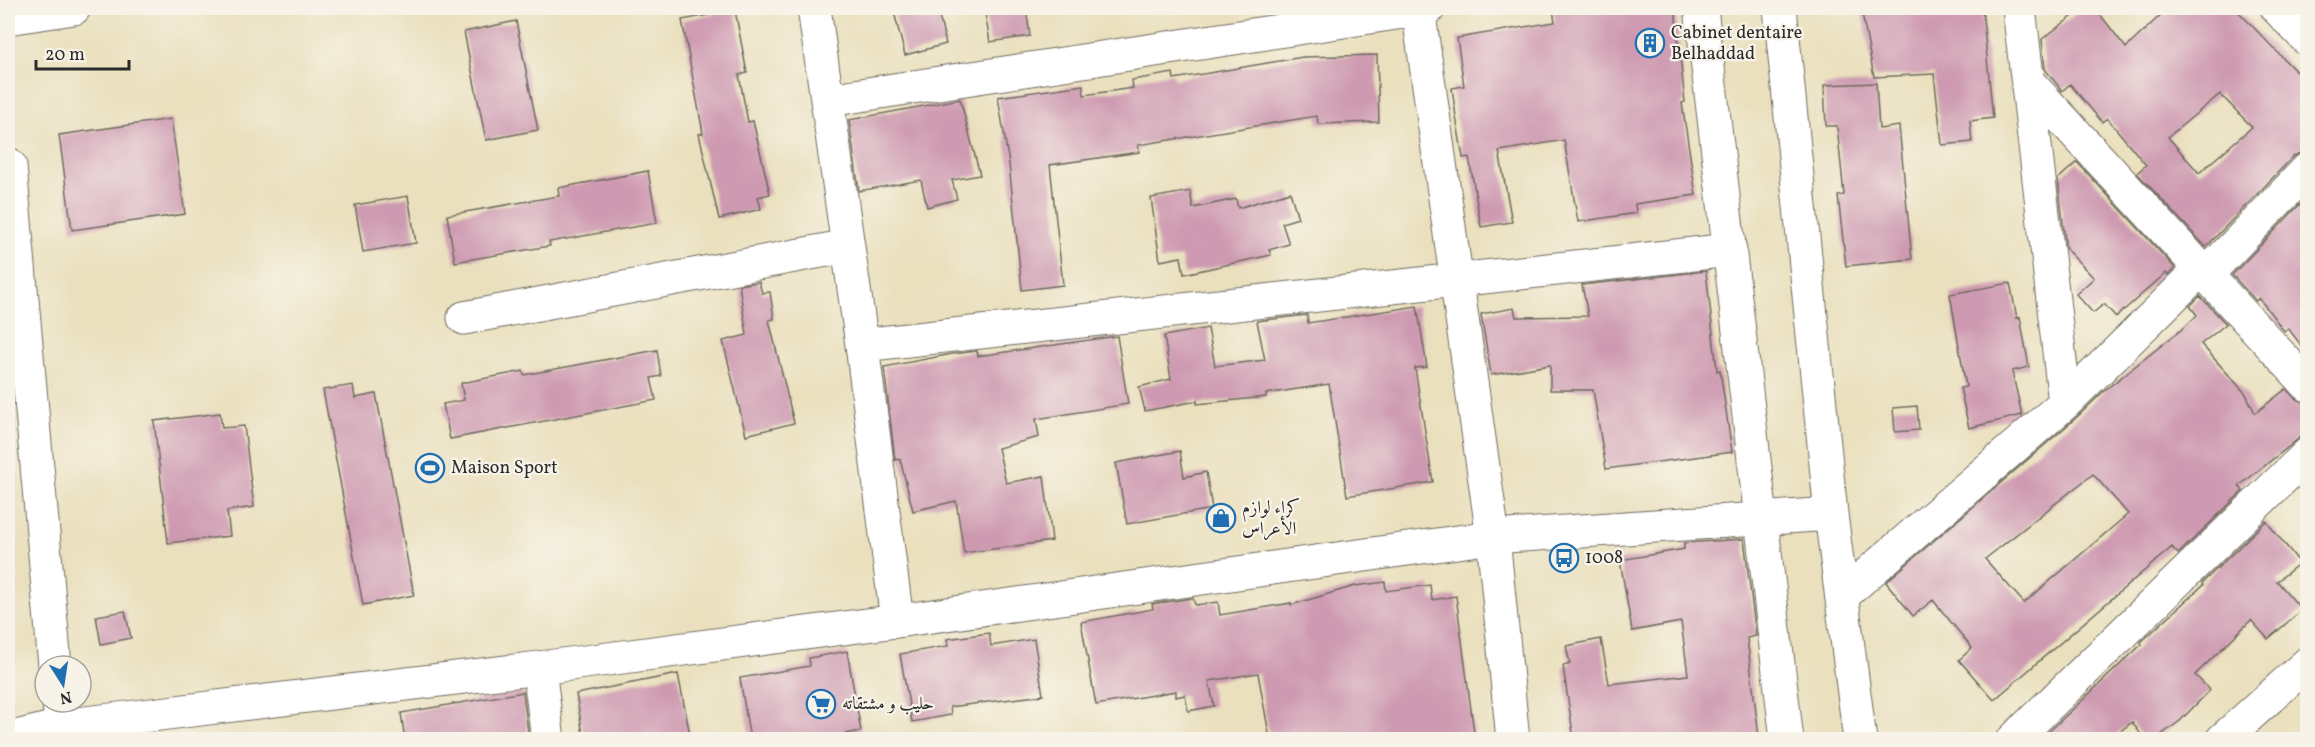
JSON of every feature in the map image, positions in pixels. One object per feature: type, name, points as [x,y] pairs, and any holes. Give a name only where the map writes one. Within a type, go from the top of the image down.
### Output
[{"type":"street","points":[[8,18],[74,8]]},
{"type":"street","points":[[814,8],[862,345],[897,621]]},
{"type":"street","points":[[828,100],[1422,8],[1454,280],[1492,537],[1513,740]]},
{"type":"street","points":[[1701,8],[1787,740]]},
{"type":"street","points":[[1780,8],[1832,514],[1860,740]]},
{"type":"street","points":[[2019,8],[2065,403]]},
{"type":"street","points":[[2277,8],[2307,40]]},
{"type":"street","points":[[2029,84],[2307,385]]},
{"type":"street","points":[[8,164],[10,166],[55,654]]},
{"type":"street","points":[[1842,596],[2065,403],[2307,169]]},
{"type":"street","points":[[464,318],[848,246]]},
{"type":"street","points":[[862,345],[1730,250]]},
{"type":"street","points":[[2013,740],[2307,454]]},
{"type":"street","points":[[93,711],[539,668],[897,621],[1492,537],[1832,514]]},
{"type":"street","points":[[2222,740],[2307,663]]},
{"type":"street","points":[[539,668],[548,740]]},
{"type":"street","points":[[8,739],[60,714]]},
{"type":"building","points":[[893,8],[937,8],[946,44],[905,55]]},
{"type":"building","points":[[984,8],[1026,8],[1030,36],[990,42]]},
{"type":"building","points":[[1606,8],[1607,10],[1675,8],[1685,102],[1682,103],[1696,195],[1635,204],[1636,213],[1578,222],[1564,140],[1499,151],[1512,222],[1481,227],[1469,157],[1463,158],[1452,88],[1464,86],[1457,38],[1555,22],[1553,10]]},
{"type":"building","points":[[1861,8],[1982,8],[1993,118],[1970,121],[1972,142],[1942,145],[1934,74],[1874,77]]},
{"type":"building","points":[[2084,8],[2095,8],[2126,48],[2168,8],[2235,8],[2307,83],[2307,151],[2294,156],[2206,247],[2137,173],[2146,165],[2107,118],[2102,122],[2070,84],[2062,91],[2045,69],[2042,39]],"holes":[[[2220,94],[2252,127],[2199,173],[2168,137]]]},
{"type":"building","points":[[735,10],[747,73],[739,75],[748,122],[753,121],[770,194],[758,197],[761,209],[719,219],[699,134],[703,133],[682,20]]},
{"type":"building","points":[[516,21],[538,130],[486,140],[464,32]]},
{"type":"building","points":[[1377,55],[1379,122],[1318,124],[1317,116],[1138,145],[1139,152],[1050,165],[1063,285],[1022,290],[1009,164],[998,97],[1083,85],[1084,95],[1133,88],[1132,80],[1173,73],[1174,79],[1303,57]]},
{"type":"building","points":[[1876,83],[1879,129],[1899,126],[1912,259],[1846,266],[1838,196],[1844,195],[1837,126],[1826,126],[1824,85]]},
{"type":"building","points":[[960,99],[980,175],[952,180],[957,199],[927,207],[921,180],[859,191],[849,120]]},
{"type":"building","points":[[171,119],[185,214],[72,230],[59,135]]},
{"type":"building","points":[[2077,162],[2175,268],[2168,275],[2166,273],[2116,317],[2104,304],[2093,313],[2076,294],[2094,278],[2066,249],[2058,179]]},
{"type":"building","points":[[648,171],[657,223],[549,242],[550,246],[455,262],[447,215],[559,196],[558,188]]},
{"type":"building","points":[[1190,191],[1193,208],[1236,199],[1238,208],[1290,192],[1298,218],[1282,223],[1289,244],[1269,250],[1271,255],[1184,274],[1181,257],[1160,261],[1151,198]]},
{"type":"building","points":[[408,196],[416,243],[363,252],[355,205]]},
{"type":"building","points":[[2307,197],[2307,353],[2288,328],[2284,331],[2259,298],[2256,301],[2232,275]]},
{"type":"building","points":[[1706,271],[1717,371],[1720,370],[1732,452],[1606,469],[1593,390],[1550,390],[1550,365],[1491,375],[1481,314],[1514,308],[1516,317],[1588,316],[1582,285]]},
{"type":"building","points":[[759,282],[762,293],[770,292],[774,319],[769,320],[794,423],[746,435],[723,341],[747,335],[739,285]]},
{"type":"building","points":[[2010,283],[2017,318],[2020,317],[2029,367],[2012,371],[2022,415],[1969,428],[1960,388],[1966,387],[1950,294]]},
{"type":"building","points":[[2200,296],[2226,324],[2201,344],[2246,394],[2255,413],[2286,389],[2295,398],[2307,403],[2307,432],[2239,486],[2243,491],[2178,554],[2172,547],[1994,700],[1959,660],[1972,648],[1933,600],[1913,616],[1886,582],[2077,417],[2105,390],[2186,326],[2197,315],[2190,306]],"holes":[[[2093,474],[2128,514],[2024,603],[1985,559]]]},
{"type":"building","points":[[1417,306],[1427,367],[1415,368],[1433,482],[1347,496],[1329,384],[1266,394],[1266,397],[1197,404],[1197,401],[1145,411],[1139,387],[1171,379],[1164,336],[1208,328],[1215,366],[1265,360],[1257,321],[1307,315],[1308,323]]},
{"type":"building","points":[[1117,336],[1128,404],[1036,419],[1039,437],[998,448],[1006,483],[1044,476],[1052,541],[964,553],[956,501],[913,511],[900,459],[895,460],[884,367],[952,354],[977,351],[978,356]]},
{"type":"building","points":[[657,350],[661,376],[651,378],[656,400],[450,439],[443,404],[464,400],[461,383],[523,371],[524,375]]},
{"type":"building","points":[[353,385],[355,398],[376,394],[414,595],[363,605],[323,390]]},
{"type":"building","points":[[1917,406],[1919,430],[1895,432],[1893,408]]},
{"type":"building","points":[[220,413],[222,428],[244,426],[254,507],[227,511],[230,536],[168,543],[154,421]]},
{"type":"building","points":[[1180,451],[1184,477],[1206,472],[1212,509],[1127,524],[1116,463]]},
{"type":"building","points":[[2266,521],[2300,563],[2277,581],[2302,610],[2268,639],[2251,620],[2195,675],[2210,690],[2180,721],[2154,740],[2145,740],[2132,722],[2109,740],[2040,740],[2203,585],[2202,583]]},
{"type":"building","points":[[1744,539],[1756,636],[1747,638],[1759,737],[1574,740],[1563,666],[1570,664],[1566,646],[1601,639],[1609,684],[1688,675],[1681,622],[1632,631],[1620,560],[1684,549],[1684,543]]},
{"type":"building","points":[[1385,582],[1386,591],[1430,585],[1432,600],[1456,596],[1475,740],[1270,740],[1258,673],[1209,681],[1214,706],[1188,711],[1185,695],[1176,697],[1176,691],[1096,705],[1081,622],[1153,609],[1152,604],[1193,598],[1195,605],[1218,602],[1220,615],[1291,603],[1291,605],[1355,586]]},
{"type":"building","points":[[125,611],[131,638],[101,644],[96,616]]},
{"type":"building","points":[[989,633],[991,646],[1034,639],[1043,695],[950,707],[951,715],[912,722],[900,654],[948,646],[947,639]]},
{"type":"building","points":[[847,651],[861,731],[817,740],[750,740],[740,678],[810,666],[809,658]]},
{"type":"building","points":[[678,674],[691,740],[584,740],[576,694]]},
{"type":"building","points":[[523,692],[529,740],[405,740],[401,713]]},
{"type":"place","name":"Cabinet dentaire Belhaddad","points":[[1650,43]]},
{"type":"place","name":"Maison Sport","points":[[430,468]]},
{"type":"place","name":"كراء لوازم الأعراس","points":[[1221,518]]},
{"type":"place","name":"1008","points":[[1564,558]]},
{"type":"place","name":"حليب و مشتقاته","points":[[821,704]]}]
